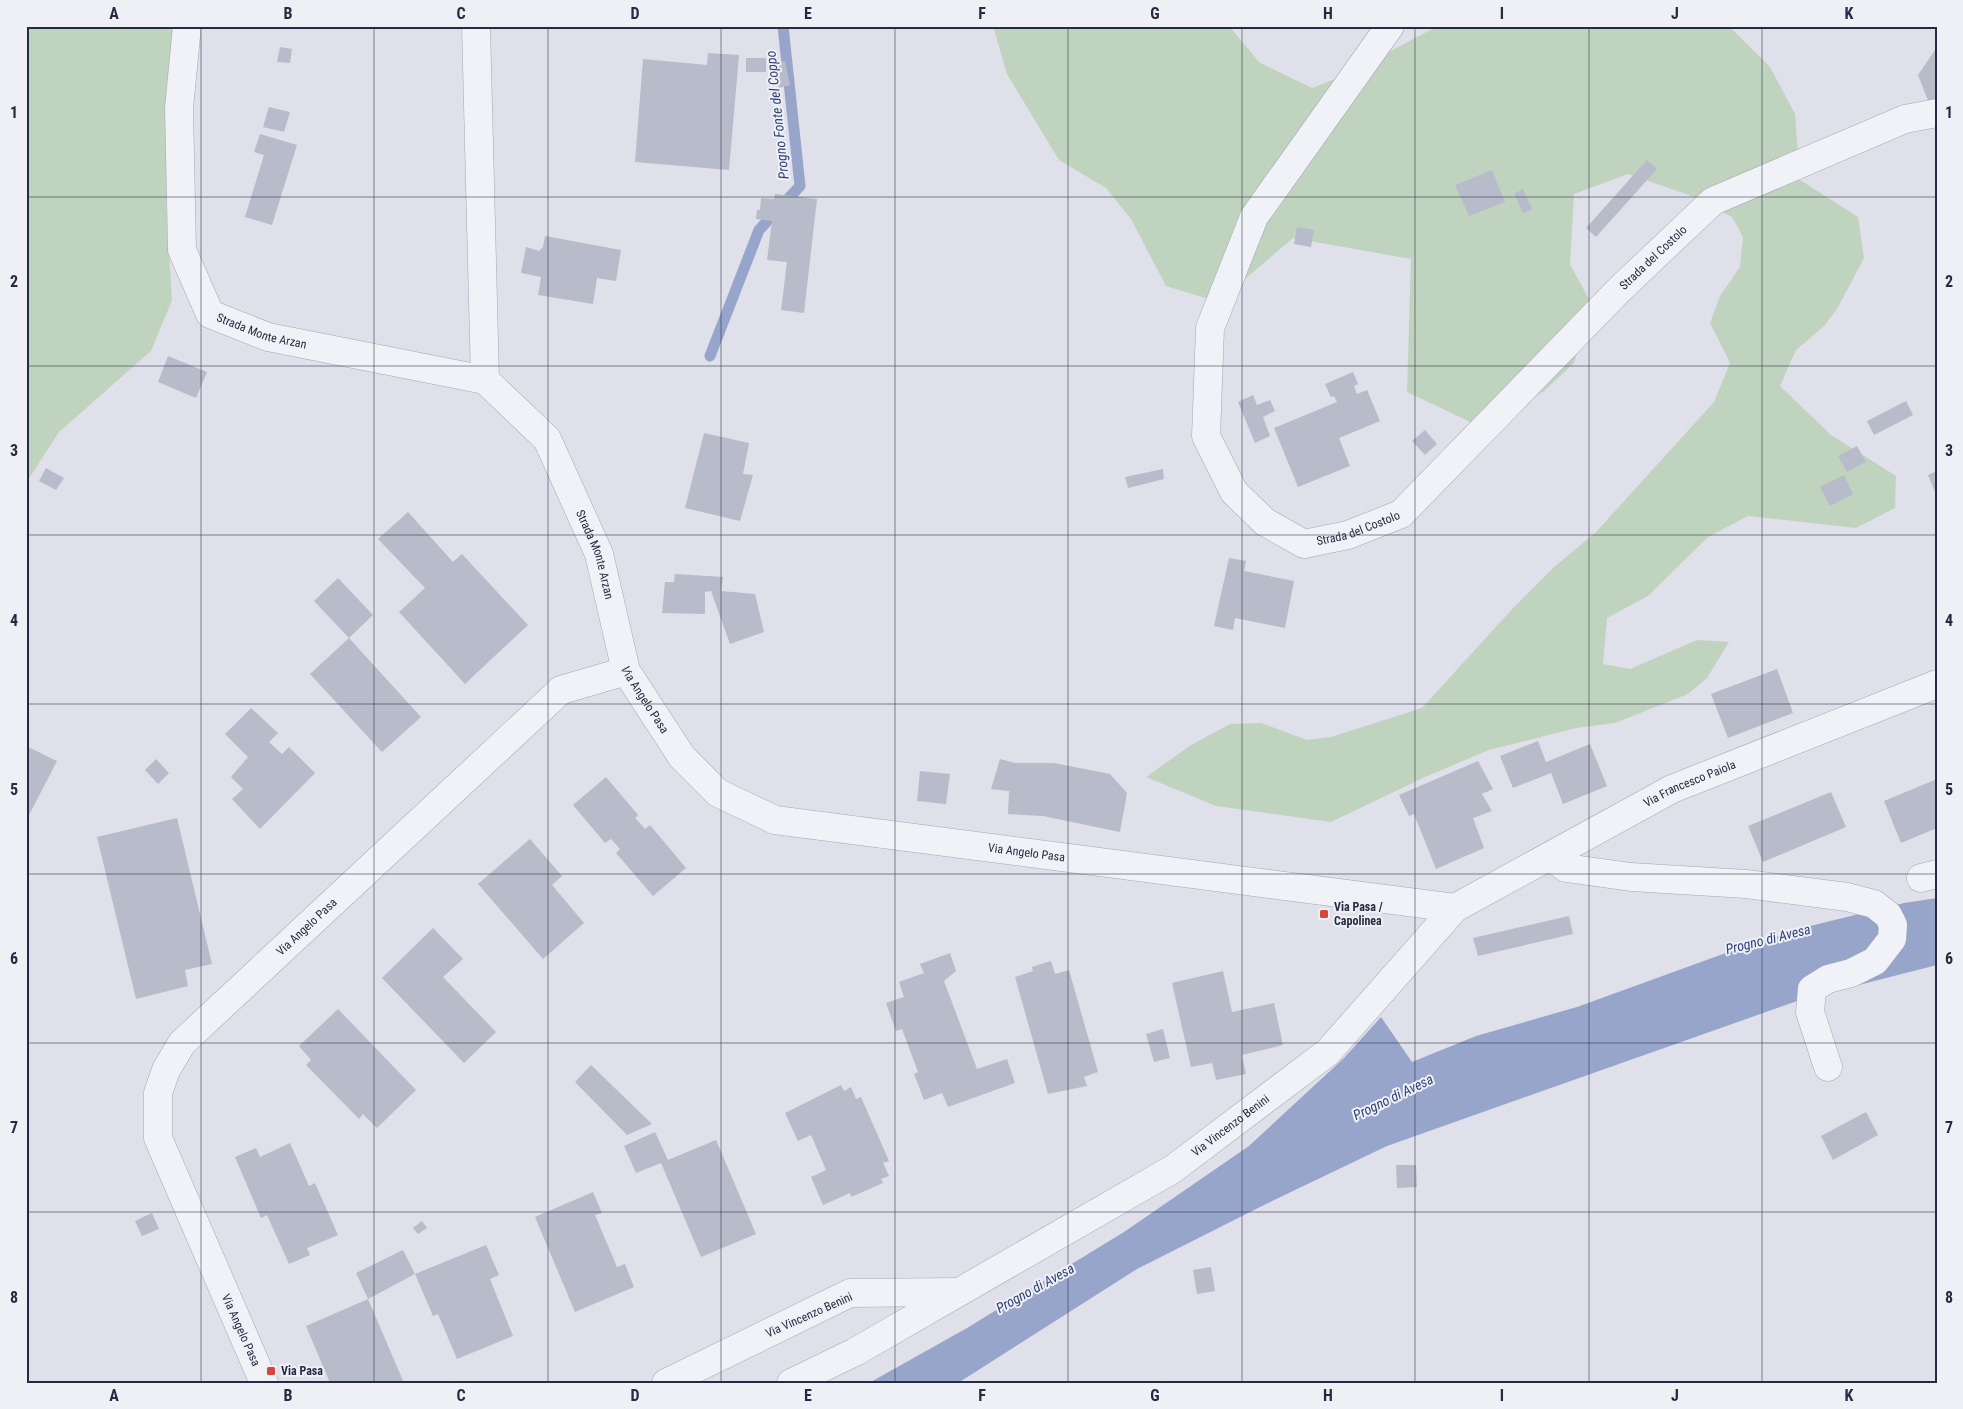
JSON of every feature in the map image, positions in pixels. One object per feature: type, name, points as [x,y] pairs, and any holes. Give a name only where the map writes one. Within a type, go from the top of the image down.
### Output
[{"type":"street","name":"Strada Monte Arzan","points":[[187,26],[179,108],[182,250],[210,314],[268,337],[486,380],[547,439],[599,554],[626,671]]},
{"type":"street","points":[[476,26],[486,380]]},
{"type":"street","name":"Strada del Costolo","points":[[1390,26],[1254,217],[1210,328],[1206,436],[1234,492],[1265,522],[1304,544],[1348,535],[1401,514],[1620,289],[1713,201],[1905,119],[1937,113]]},
{"type":"street","name":"Via Angelo Pasa","points":[[264,1383],[158,1138],[158,1093],[166,1070],[182,1043],[561,690],[626,671],[682,757],[718,793],[775,820],[1456,908]]},
{"type":"street","name":"Via Francesco Paiola","points":[[1456,908],[1672,789],[1937,684]]},
{"type":"street","points":[[1550,856],[1566,868],[1631,877],[1746,884],[1847,897],[1874,904],[1888,915],[1893,925],[1892,939],[1875,961],[1851,973],[1828,979],[1812,989],[1810,1012],[1828,1067]]},
{"type":"street","name":"Via Vincenzo Benini","points":[[792,1383],[855,1352],[963,1292],[1174,1169],[1328,1052],[1456,908]]},
{"type":"street","name":"Via Vincenzo Benini","points":[[666,1383],[850,1293],[963,1292]]},
{"type":"green space","points":[[26,26],[172,26],[179,111],[166,202],[172,300],[151,351],[59,432],[26,483]]},
{"type":"green space","points":[[993,26],[1229,26],[1260,63],[1312,88],[1343,76],[1438,26],[1729,26],[1770,67],[1795,114],[1800,180],[1858,217],[1864,258],[1837,309],[1824,326],[1796,350],[1780,386],[1831,435],[1896,476],[1895,508],[1856,528],[1748,516],[1708,537],[1648,596],[1607,618],[1603,664],[1630,669],[1697,640],[1729,642],[1707,678],[1688,694],[1615,723],[1576,728],[1489,750],[1425,777],[1331,822],[1216,806],[1146,777],[1191,745],[1230,724],[1261,723],[1307,740],[1331,737],[1422,708],[1514,607],[1553,568],[1596,532],[1714,402],[1730,363],[1710,323],[1720,296],[1740,267],[1743,237],[1732,217],[1692,196],[1628,174],[1574,194],[1570,264],[1592,305],[1574,363],[1544,391],[1481,427],[1407,392],[1411,259],[1293,238],[1218,302],[1166,286],[1131,219],[1106,188],[1059,160],[1007,74]]},
{"type":"water","name":"Progno di Avesa","points":[[1937,898],[1937,965],[1800,1000],[1387,1146],[1137,1269],[958,1383],[869,1383],[967,1328],[1124,1232],[1249,1146],[1344,1058],[1381,1017],[1412,1062],[1476,1036],[1577,1007],[1723,954],[1806,927],[1904,903]]},
{"type":"building","points":[[280,47],[292,49],[290,63],[277,62]]},
{"type":"building","points":[[1937,47],[1937,101],[1929,103],[1918,75]]},
{"type":"building","points":[[708,53],[739,55],[729,170],[635,162],[643,59],[707,65]]},
{"type":"building","points":[[746,58],[766,58],[766,72],[746,72]]},
{"type":"building","points":[[785,61],[790,85],[779,88],[773,64]]},
{"type":"building","points":[[269,107],[290,112],[284,132],[263,127]]},
{"type":"building","points":[[260,134],[297,145],[272,225],[245,217],[264,155],[254,152]]},
{"type":"building","points":[[1647,160],[1657,169],[1596,237],[1586,228]]},
{"type":"building","points":[[1492,170],[1505,202],[1469,216],[1455,185]]},
{"type":"building","points":[[1523,189],[1532,209],[1523,213],[1514,194]]},
{"type":"building","points":[[775,194],[817,199],[804,313],[781,310],[787,262],[767,260],[772,221],[756,219],[757,210],[760,210],[761,198],[774,199]]},
{"type":"building","points":[[1297,227],[1314,230],[1311,247],[1294,244]]},
{"type":"building","points":[[545,236],[621,250],[616,281],[597,278],[593,304],[538,295],[541,277],[521,273],[526,247],[539,251],[543,247]]},
{"type":"building","points":[[168,356],[207,372],[196,398],[158,382]]},
{"type":"building","points":[[1353,372],[1358,384],[1354,386],[1357,394],[1367,390],[1380,421],[1339,438],[1350,466],[1298,487],[1274,428],[1337,402],[1334,396],[1331,397],[1325,384]]},
{"type":"building","points":[[1253,395],[1257,405],[1270,400],[1275,411],[1263,417],[1270,436],[1255,443],[1238,402]]},
{"type":"building","points":[[1906,401],[1913,415],[1874,435],[1867,421]]},
{"type":"building","points":[[1425,430],[1437,444],[1425,455],[1412,441]]},
{"type":"building","points":[[704,433],[749,443],[743,474],[753,475],[740,521],[685,508]]},
{"type":"building","points":[[1857,446],[1866,462],[1847,472],[1838,456]]},
{"type":"building","points":[[46,468],[64,478],[56,490],[39,481]]},
{"type":"building","points":[[1163,469],[1164,479],[1128,488],[1125,477]]},
{"type":"building","points":[[1937,471],[1937,497],[1928,475]]},
{"type":"building","points":[[1844,475],[1853,494],[1830,506],[1820,487]]},
{"type":"building","points":[[408,512],[453,562],[462,554],[528,625],[465,684],[399,612],[425,588],[378,539]]},
{"type":"building","points":[[1229,558],[1246,561],[1244,571],[1294,581],[1285,628],[1235,618],[1233,630],[1214,626]]},
{"type":"building","points":[[675,574],[723,577],[721,591],[755,594],[764,632],[730,644],[711,591],[705,592],[705,614],[662,613],[665,582],[674,582]]},
{"type":"building","points":[[338,578],[373,615],[349,638],[314,601]]},
{"type":"building","points":[[349,638],[421,717],[382,752],[310,674]]},
{"type":"building","points":[[1777,669],[1793,713],[1728,738],[1711,694]]},
{"type":"building","points":[[251,708],[278,733],[269,742],[282,754],[289,747],[315,773],[260,829],[232,799],[243,789],[231,777],[248,757],[225,734]]},
{"type":"building","points":[[1538,741],[1546,762],[1590,744],[1607,786],[1563,804],[1551,773],[1513,788],[1500,756]]},
{"type":"building","points":[[26,746],[57,761],[26,821]]},
{"type":"building","points":[[156,759],[169,773],[158,784],[145,770]]},
{"type":"building","points":[[1000,759],[1015,763],[1054,763],[1110,774],[1127,793],[1120,832],[1043,816],[1008,814],[1009,791],[991,789]]},
{"type":"building","points":[[1478,761],[1493,789],[1482,794],[1492,811],[1473,818],[1484,848],[1436,869],[1414,814],[1409,816],[1399,795]]},
{"type":"building","points":[[920,771],[950,774],[946,804],[917,801]]},
{"type":"building","points":[[606,777],[638,815],[635,818],[645,829],[650,825],[686,868],[653,896],[616,853],[620,849],[611,839],[605,843],[573,805]]},
{"type":"building","points":[[1937,779],[1937,828],[1901,843],[1884,801]]},
{"type":"building","points":[[1831,792],[1846,827],[1763,862],[1748,826]]},
{"type":"building","points":[[177,818],[212,964],[185,970],[188,986],[136,999],[97,837]]},
{"type":"building","points":[[530,839],[562,876],[552,885],[584,923],[543,959],[478,884]]},
{"type":"building","points":[[1569,916],[1573,934],[1478,956],[1473,938]]},
{"type":"building","points":[[433,928],[463,959],[443,977],[496,1032],[464,1063],[382,978]]},
{"type":"building","points":[[950,953],[956,971],[944,981],[977,1069],[1007,1059],[1015,1083],[948,1107],[942,1093],[924,1100],[914,1074],[918,1072],[902,1029],[896,1031],[886,1003],[904,997],[899,982],[924,973],[920,964]]},
{"type":"building","points":[[1051,961],[1055,974],[1069,970],[1098,1072],[1084,1077],[1087,1086],[1048,1094],[1015,977],[1033,971],[1032,967]]},
{"type":"building","points":[[1223,971],[1232,1012],[1274,1003],[1283,1045],[1242,1055],[1246,1074],[1216,1080],[1212,1063],[1191,1067],[1172,983]]},
{"type":"building","points":[[338,1009],[416,1090],[377,1128],[363,1114],[359,1119],[306,1065],[311,1060],[299,1046]]},
{"type":"building","points":[[1163,1029],[1170,1058],[1154,1062],[1146,1034]]},
{"type":"building","points":[[591,1065],[652,1124],[627,1135],[575,1082]]},
{"type":"building","points":[[841,1085],[844,1091],[851,1087],[856,1099],[861,1097],[889,1161],[883,1163],[889,1176],[881,1179],[883,1183],[851,1197],[850,1193],[823,1205],[811,1177],[826,1170],[811,1135],[798,1141],[785,1113]]},
{"type":"building","points":[[1866,1112],[1878,1135],[1833,1160],[1821,1136]]},
{"type":"building","points":[[655,1132],[668,1160],[716,1140],[756,1234],[701,1257],[661,1163],[636,1173],[624,1146]]},
{"type":"building","points":[[290,1143],[309,1186],[315,1183],[338,1235],[307,1248],[310,1255],[289,1264],[267,1215],[261,1218],[235,1157],[256,1148],[260,1157]]},
{"type":"building","points":[[1396,1165],[1416,1165],[1417,1187],[1397,1188]]},
{"type":"building","points":[[593,1192],[602,1213],[595,1215],[617,1267],[625,1264],[634,1287],[575,1312],[535,1217]]},
{"type":"building","points":[[152,1213],[159,1229],[142,1236],[135,1221]]},
{"type":"building","points":[[422,1221],[427,1228],[418,1234],[413,1228]]},
{"type":"building","points":[[486,1245],[499,1275],[490,1279],[513,1336],[457,1359],[438,1314],[433,1316],[415,1274]]},
{"type":"building","points":[[403,1250],[415,1274],[368,1299],[356,1273]]},
{"type":"building","points":[[1211,1267],[1215,1291],[1197,1294],[1193,1270]]},
{"type":"building","points":[[368,1299],[404,1383],[330,1383],[306,1326]]},
{"type":"waterway","name":"Progno Fonte del Coppo","points":[[710,356],[759,230],[800,186],[783,26]]},
{"type":"place","name":"Via Pasa / Capolinea","points":[[1324,914]]},
{"type":"place","name":"Via Pasa","points":[[271,1371]]}]
